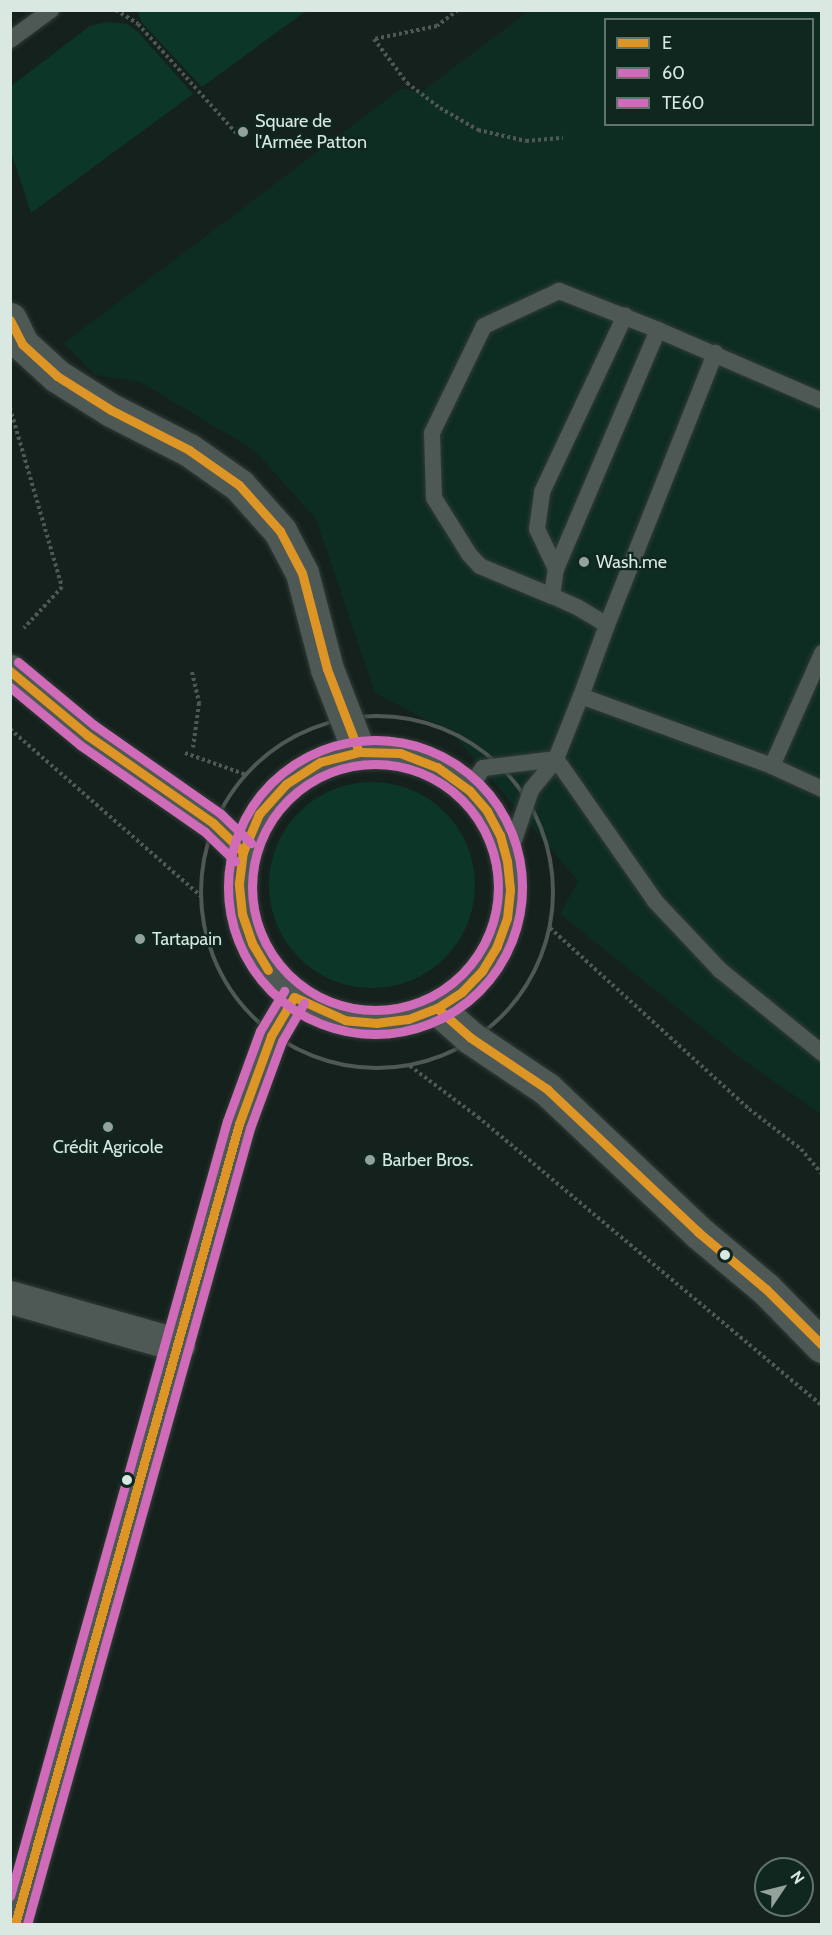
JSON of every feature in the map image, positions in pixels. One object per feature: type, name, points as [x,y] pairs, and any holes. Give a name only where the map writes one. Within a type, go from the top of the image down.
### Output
[{"type":"street","points":[[10,319],[22,344],[57,376],[111,410],[189,450],[239,484],[280,531],[302,573],[327,669],[359,752]]},
{"type":"street","points":[[10,671],[87,735],[213,823],[243,852]]},
{"type":"street","points":[[359,752],[400,753],[437,766],[469,790],[495,827],[507,861],[510,890],[507,918],[497,946],[482,970],[462,992],[437,1008],[408,1019],[377,1023],[345,1020],[294,997],[268,970],[252,943],[242,914],[239,883],[243,852],[259,814],[286,784],[320,762],[359,752]]},
{"type":"street","points":[[15,1924],[157,1410],[178,1345],[239,1124],[271,1036],[294,997]]},
{"type":"street","points":[[437,1008],[471,1038],[547,1089],[698,1232],[766,1289],[822,1346]]},
{"type":"street","points":[[10,1297],[178,1345]]},
{"type":"lane","points":[[10,40],[51,10]]},
{"type":"lane","points":[[607,625],[577,607],[480,566],[469,554],[434,498],[432,433],[484,326],[559,291],[715,353],[822,401]]},
{"type":"lane","points":[[556,569],[537,529],[542,492],[625,316]]},
{"type":"lane","points":[[552,596],[556,569],[658,330]]},
{"type":"lane","points":[[507,861],[531,790],[556,759],[715,353]]},
{"type":"lane","points":[[772,766],[822,653]]},
{"type":"lane","points":[[580,696],[772,766],[822,789]]},
{"type":"lane","points":[[469,790],[483,768],[556,759]]},
{"type":"lane","points":[[556,759],[655,901],[720,970],[822,1053]]},
{"type":"path","points":[[116,10],[138,24],[239,136]]},
{"type":"path","points":[[458,10],[437,26],[374,39],[407,83],[440,108],[478,130],[526,141],[563,138]]},
{"type":"path","points":[[10,408],[62,587],[24,628]]},
{"type":"path","points":[[192,672],[199,703],[193,747]]},
{"type":"path","points":[[385,713],[423,721],[465,739],[501,766],[528,800],[537,818],[551,862],[553,893],[550,928],[538,969],[516,1000],[471,1038],[444,1055],[409,1066],[321,1062],[271,1036],[253,1018],[219,975],[204,938],[202,881],[213,823],[248,768],[277,744],[302,732],[385,713]]},
{"type":"path","points":[[10,729],[203,898]]},
{"type":"path","points":[[550,928],[749,1109],[801,1149],[822,1174]]},
{"type":"path","points":[[409,1066],[478,1117],[822,1406]]},
{"type":"shaded area","points":[[137,10],[306,11],[202,87],[142,23]]},
{"type":"shaded area","points":[[529,11],[821,11],[821,1114],[739,1057],[560,914],[578,881],[452,733],[375,693],[316,519],[254,450],[140,382],[95,375],[64,343],[402,88],[420,93]]},
{"type":"shaded area","points":[[107,22],[127,24],[138,32],[193,94],[31,213],[11,152],[11,86],[90,26]]},
{"type":"shaded area","points":[[362,782],[382,782],[402,786],[421,794],[445,812],[463,836],[471,855],[475,885],[471,915],[463,934],[445,958],[421,976],[402,984],[382,988],[362,988],[342,984],[323,976],[307,965],[292,950],[281,934],[273,915],[269,895],[269,875],[273,855],[281,836],[292,820],[307,805],[323,794],[342,786]]},
{"type":"transit line","name":"E","points":[[10,320],[22,344],[57,376],[111,410],[189,450],[239,485],[280,531],[302,573],[327,669],[359,752]]},
{"type":"transit line","name":"TE60","points":[[18,662],[94,725],[221,814],[251,843]]},
{"type":"transit line","name":"E","points":[[10,671],[87,735],[213,823],[243,852]]},
{"type":"transit line","name":"60","points":[[10,687],[80,745],[205,832],[235,861]]},
{"type":"transit line","name":"60","points":[[375,740],[404,743],[431,751],[457,765],[479,783],[497,805],[511,831],[519,858],[522,887],[519,916],[511,943],[497,969],[479,991],[457,1009],[431,1023],[404,1031],[375,1034],[346,1031],[319,1023],[293,1009],[271,991],[253,969],[239,943],[231,916],[228,887],[231,858],[239,831],[253,805],[271,783],[293,765],[319,751],[346,743],[375,740]]},
{"type":"transit line","name":"E","points":[[268,970],[252,943],[242,914],[239,883],[243,852],[259,814],[286,784],[320,762],[359,752],[400,753],[437,767],[469,790],[487,811],[500,835],[507,861],[510,890],[507,918],[497,946],[482,971],[462,992],[437,1008],[408,1019],[377,1023],[345,1020],[294,997]]},
{"type":"transit line","name":"TE60","points":[[375,764],[399,766],[422,773],[443,785],[462,800],[477,819],[489,840],[496,863],[498,887],[496,911],[489,934],[477,955],[462,974],[443,989],[422,1001],[399,1008],[375,1010],[351,1008],[328,1001],[307,989],[288,974],[273,955],[261,934],[254,911],[252,887],[254,863],[261,840],[273,819],[288,800],[307,785],[328,773],[351,766],[375,764]]},
{"type":"transit line","name":"TE60","points":[[10,1896],[227,1121],[260,1031],[284,991]]},
{"type":"transit line","name":"E","points":[[15,1924],[239,1124],[271,1036],[294,997]]},
{"type":"transit line","name":"60","points":[[27,1924],[250,1128],[282,1041],[304,1003]]},
{"type":"transit line","name":"E","points":[[437,1008],[471,1038],[547,1089],[698,1232],[766,1289],[822,1345]]},
{"type":"place","name":"Square de l'Armée Patton","points":[[243,132]]},
{"type":"place","name":"Wash.me","points":[[584,562]]},
{"type":"place","name":"Tartapain","points":[[140,939]]},
{"type":"place","name":"Crédit Agricole","points":[[108,1127]]},
{"type":"place","name":"Barber Bros.","points":[[370,1160]]}]
